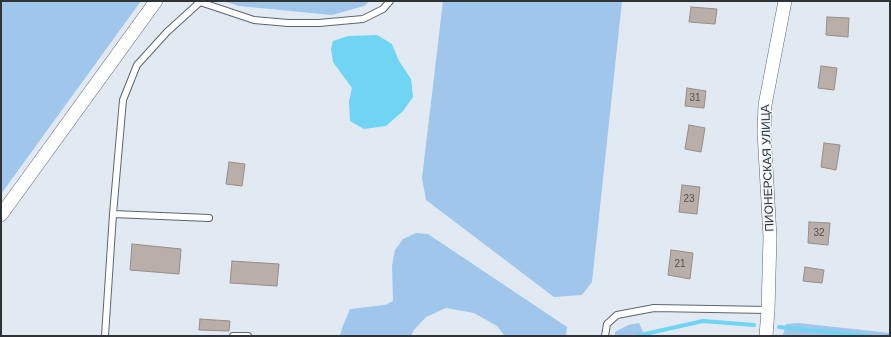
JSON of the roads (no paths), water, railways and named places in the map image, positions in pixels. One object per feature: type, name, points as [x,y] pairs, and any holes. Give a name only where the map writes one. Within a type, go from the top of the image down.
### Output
[{"type":"street","points":[[1,215],[156,1]]},
{"type":"street","name":"ПИОНЕРСКАЯ УЛИЦА","points":[[766,336],[770,237],[764,132],[765,105],[785,1]]},
{"type":"lane","points":[[106,336],[113,214],[123,100],[137,65],[167,32],[199,2],[254,20],[288,23],[363,19],[383,9],[390,1]]},
{"type":"lane","points":[[113,214],[209,218]]},
{"type":"lane","points":[[604,336],[607,324],[617,315],[654,308],[768,310]]},
{"type":"lane","points":[[233,336],[248,336]]},
{"type":"waterway","points":[[636,336],[703,321],[754,325]]},
{"type":"waterway","points":[[779,327],[868,336]]}]
